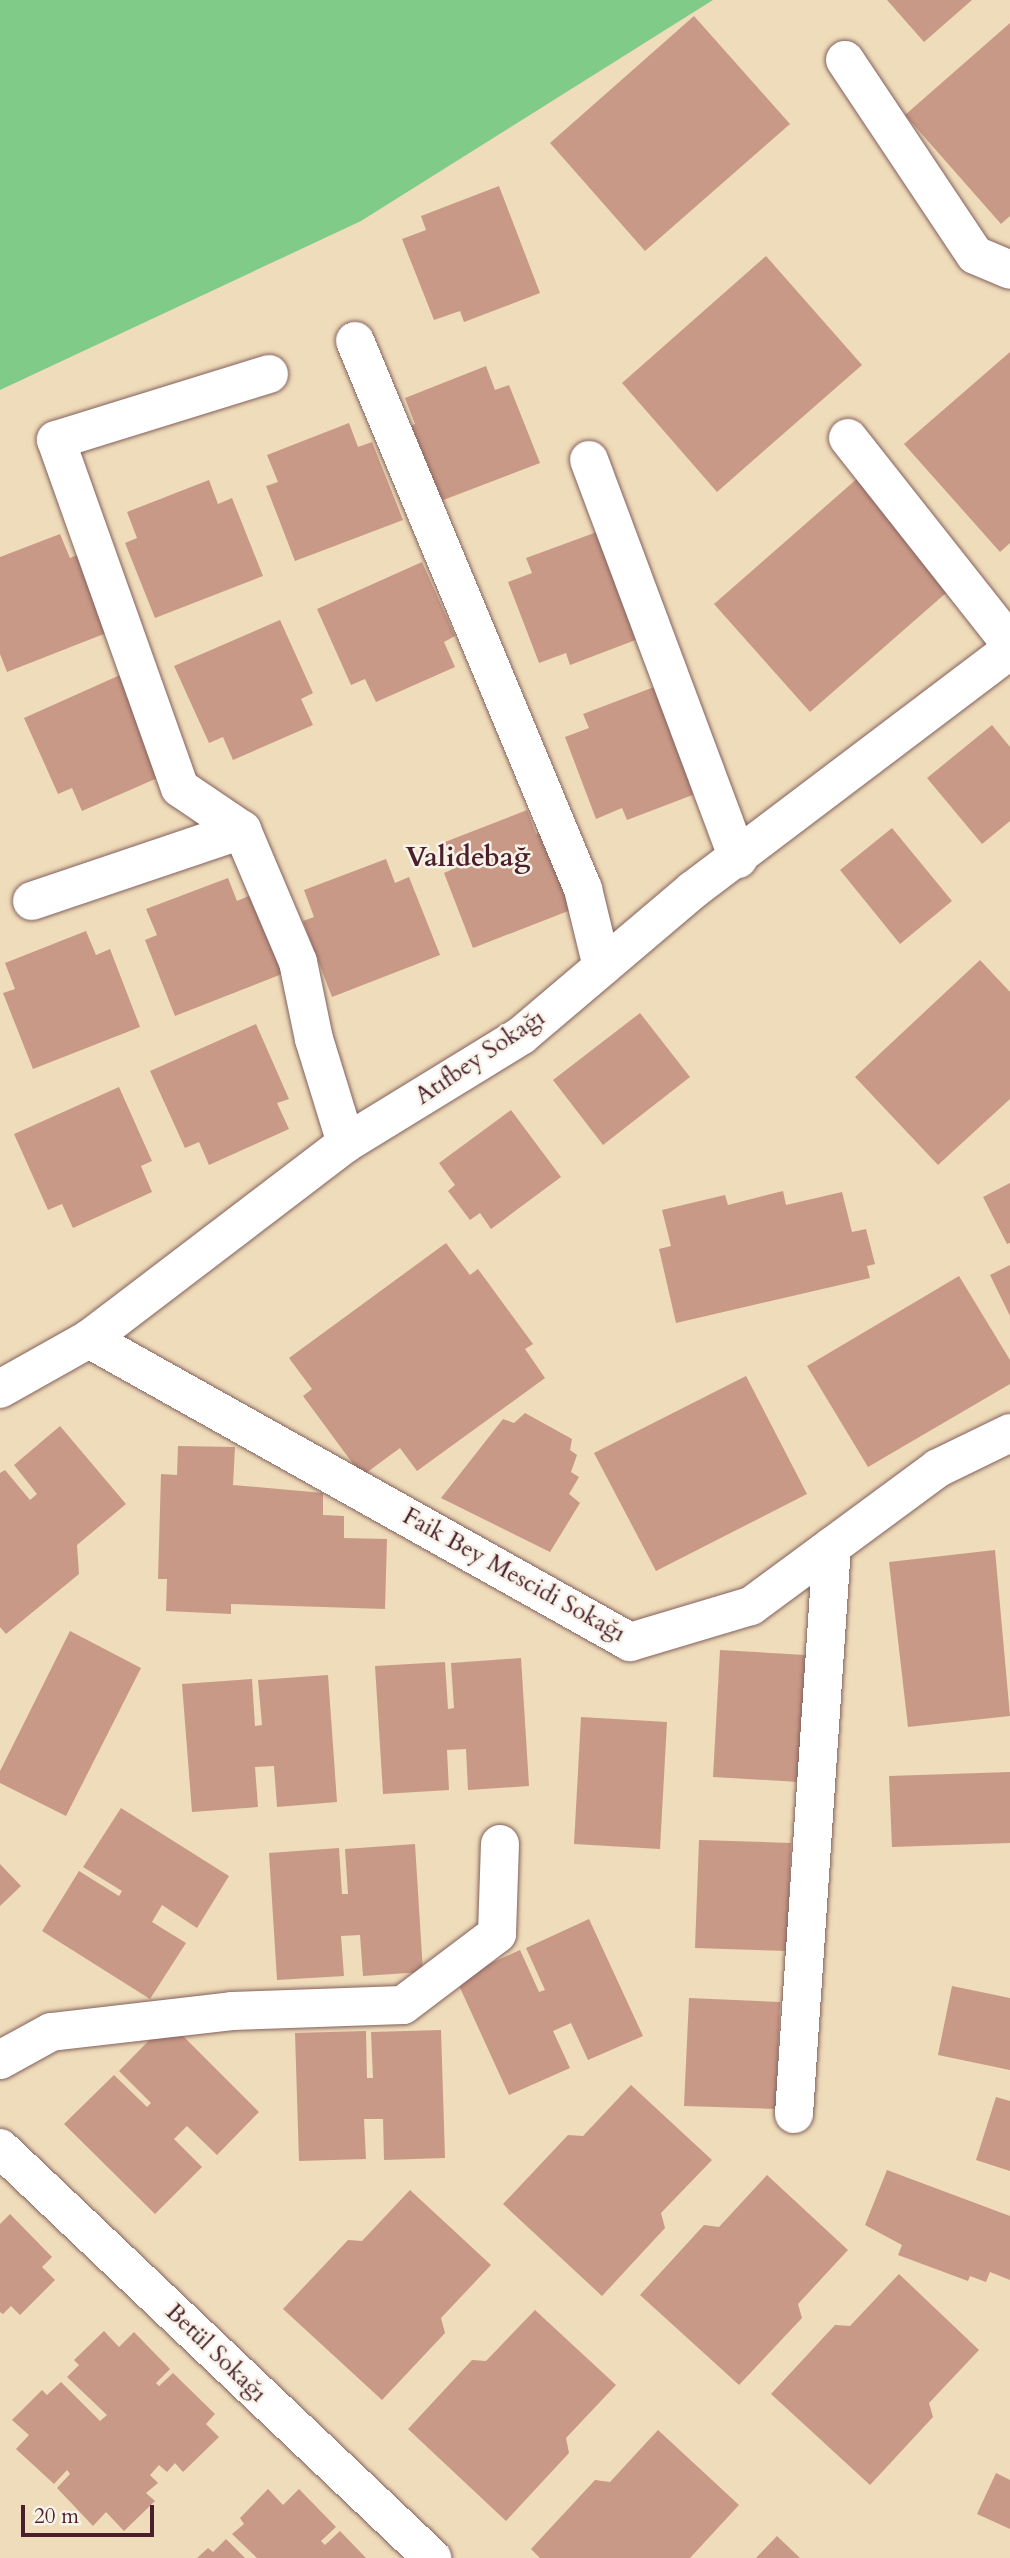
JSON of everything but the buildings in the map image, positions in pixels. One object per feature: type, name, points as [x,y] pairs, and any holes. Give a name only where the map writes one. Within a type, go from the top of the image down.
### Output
[{"type":"street","points":[[845,60],[975,255],[1010,270]]},
{"type":"street","points":[[355,341],[583,889],[602,967]]},
{"type":"street","points":[[269,374],[56,440],[180,788],[242,830],[298,962],[314,1039],[346,1143]]},
{"type":"street","points":[[848,438],[1010,643]]},
{"type":"street","points":[[589,460],[738,859]]},
{"type":"street","name":"Atıfbey Sokağı","points":[[0,1389],[89,1339],[346,1143],[522,1035],[602,967],[738,859],[1010,650]]},
{"type":"street","points":[[32,901],[242,830]]},
{"type":"street","name":"Faik Bey Mescidi Sokağı","points":[[89,1339],[630,1642],[751,1606],[938,1468],[1010,1433]]},
{"type":"street","points":[[794,2114],[832,1546]]},
{"type":"street","points":[[0,2060],[51,2032],[232,2011],[403,2005],[497,1934],[500,1844]]},
{"type":"street","name":"Betül Sokağı","points":[[0,2148],[432,2558]]},
{"type":"green space","points":[[0,0],[713,0],[361,221],[0,390]]},
{"type":"district","name":"Validebağ","points":[[468,857]]}]
